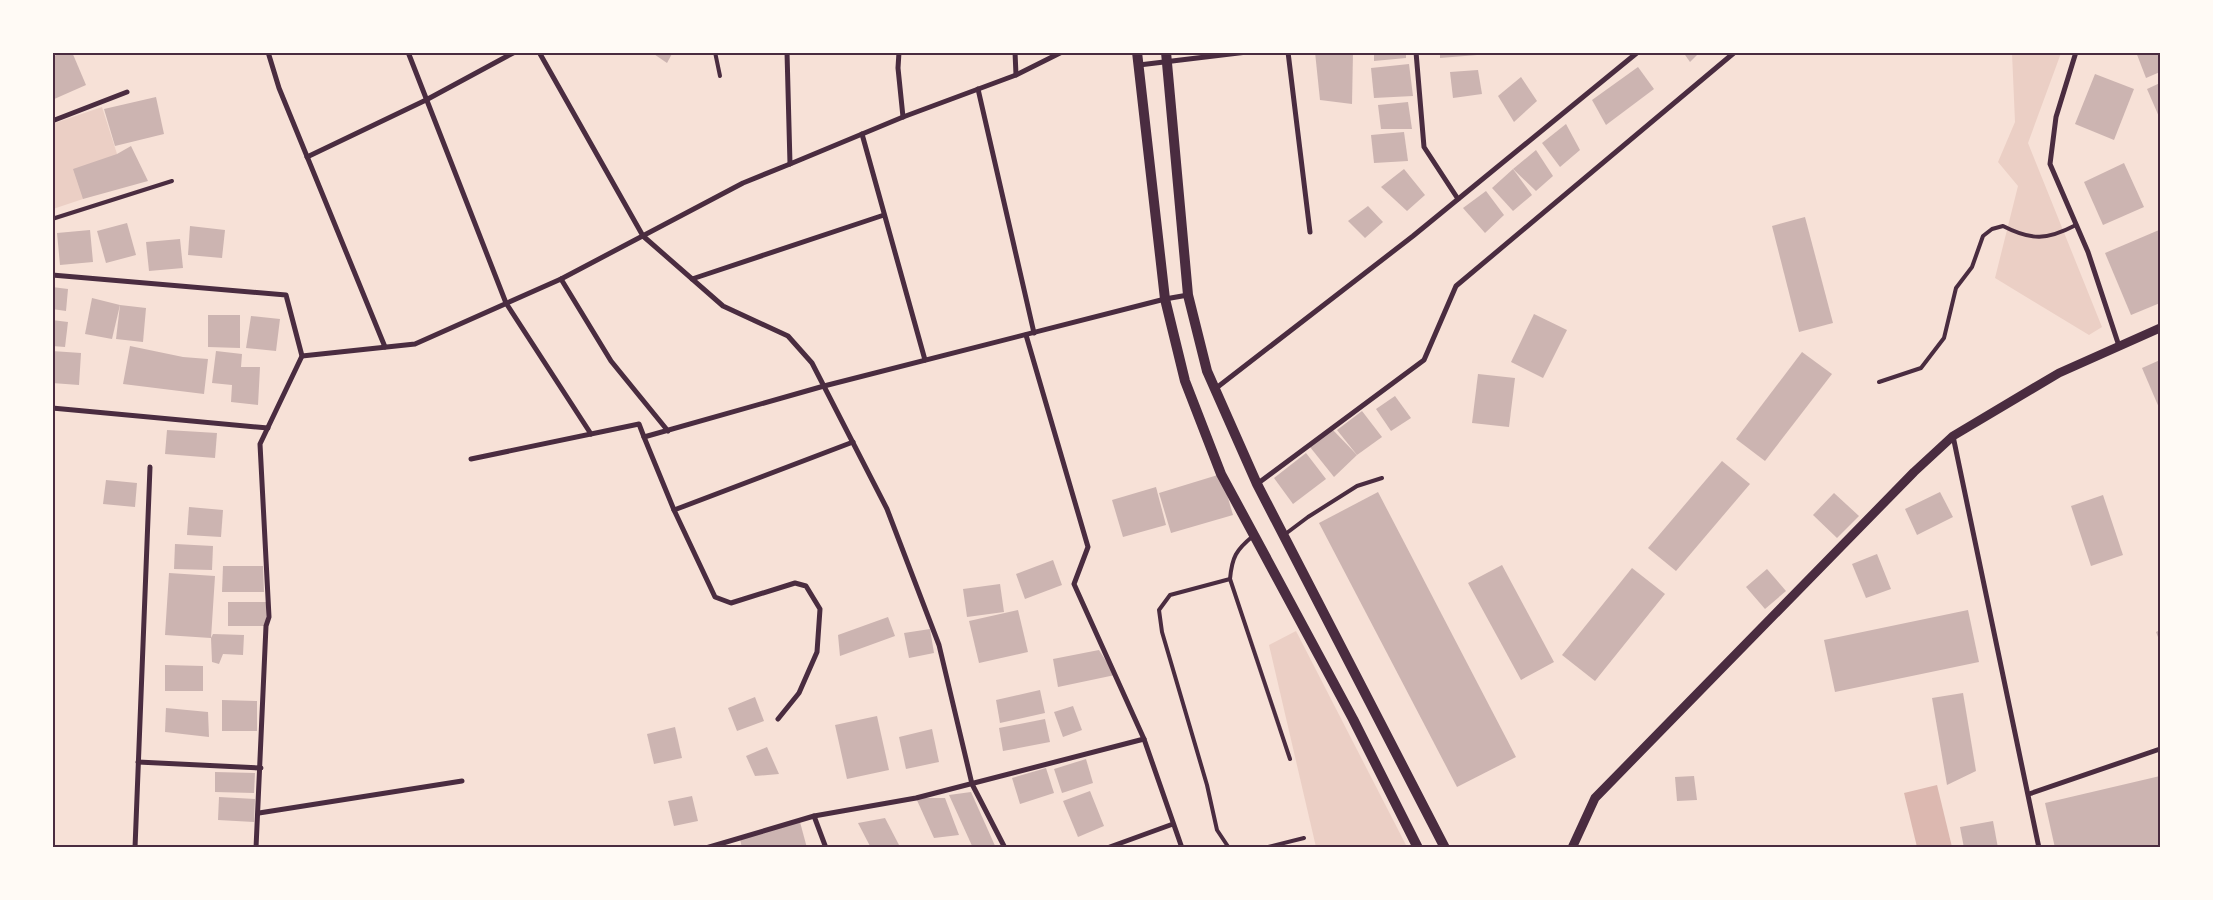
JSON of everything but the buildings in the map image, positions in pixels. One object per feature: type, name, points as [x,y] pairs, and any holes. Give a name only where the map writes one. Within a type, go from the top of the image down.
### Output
[{"type":"main road","points":[[1137,52],[1165,299],[1185,380],[1207,443],[1252,536],[1353,719],[1418,848]]},
{"type":"main road","points":[[1166,58],[1188,295],[1207,371],[1257,484],[1445,848]]},
{"type":"street","points":[[268,52],[279,88],[385,348]]},
{"type":"street","points":[[408,52],[506,303],[591,434]]},
{"type":"street","points":[[307,156],[426,100],[515,52]]},
{"type":"street","points":[[539,52],[642,236],[723,306],[788,336],[812,363],[887,509],[939,645],[972,784],[1005,848]]},
{"type":"street","points":[[787,52],[790,164]]},
{"type":"street","points":[[899,52],[898,68],[903,117]]},
{"type":"street","points":[[1015,52],[1016,75]]},
{"type":"street","points":[[302,356],[415,344],[561,279],[743,183],[903,117],[1016,75],[1062,52]]},
{"type":"street","points":[[1138,65],[1166,58],[1248,52]]},
{"type":"street","points":[[1288,52],[1310,232]]},
{"type":"street","points":[[1416,52],[1424,147],[1458,199]]},
{"type":"street","points":[[1214,389],[1458,199],[1638,52]]},
{"type":"street","points":[[1257,484],[1424,360],[1456,286],[1735,52]]},
{"type":"street","points":[[2076,52],[2056,117],[2050,164],[2088,252],[2119,347]]},
{"type":"street","points":[[978,89],[1034,333]]},
{"type":"street","points":[[52,121],[127,92]]},
{"type":"street","points":[[862,134],[925,360]]},
{"type":"street","points":[[692,279],[884,215]]},
{"type":"street","points":[[52,275],[286,296],[302,356],[260,444],[269,617],[266,626],[256,848]]},
{"type":"street","points":[[561,279],[611,361],[668,431]]},
{"type":"street","points":[[644,437],[824,386],[1165,299],[1188,295]]},
{"type":"street","points":[[1572,848],[1595,798],[1907,479],[1953,436],[2059,373],[2160,328]]},
{"type":"street","points":[[1026,335],[1088,547],[1074,584],[1144,739],[1182,848]]},
{"type":"street","points":[[52,408],[268,428]]},
{"type":"street","points":[[471,459],[639,424],[674,510],[715,597],[731,603],[795,583],[806,586],[820,609],[817,652],[799,693],[778,719]]},
{"type":"street","points":[[1953,436],[2039,848]]},
{"type":"street","points":[[674,510],[853,442]]},
{"type":"street","points":[[135,848],[150,467]]},
{"type":"street","points":[[706,848],[814,816],[916,798],[1144,739]]},
{"type":"street","points":[[2029,794],[2160,750]]},
{"type":"street","points":[[138,762],[261,768]]},
{"type":"street","points":[[259,813],[462,781]]},
{"type":"street","points":[[814,816],[826,848]]},
{"type":"street","points":[[1108,848],[1173,824]]},
{"type":"lane","points":[[715,52],[720,76]]},
{"type":"lane","points":[[52,219],[172,181]]},
{"type":"lane","points":[[1879,382],[1921,368],[1944,338],[1956,288],[1972,266],[1984,236],[1992,229],[2003,226],[2021,236],[2039,237],[2060,233],[2076,225]]},
{"type":"lane","points":[[1283,536],[1308,517],[1357,486],[1382,478]]},
{"type":"lane","points":[[1252,536],[1237,548],[1231,567],[1230,579],[1290,759]]},
{"type":"lane","points":[[1229,848],[1217,830],[1207,785],[1162,632],[1159,610],[1170,595],[1230,579]]},
{"type":"lane","points":[[1264,848],[1304,838]]},
{"type":"shaded area","points":[[2012,53],[2061,53],[2028,143],[2102,327],[2089,335],[1995,278],[2018,186],[1998,162],[2015,122]]},
{"type":"shaded area","points":[[102,107],[117,154],[83,199],[53,209],[52,124]]},
{"type":"shaded area","points":[[1296,631],[1407,847],[1316,847],[1269,645]]},
{"type":"shaded area","points":[[1937,785],[1952,847],[1917,847],[1904,793]]}]
